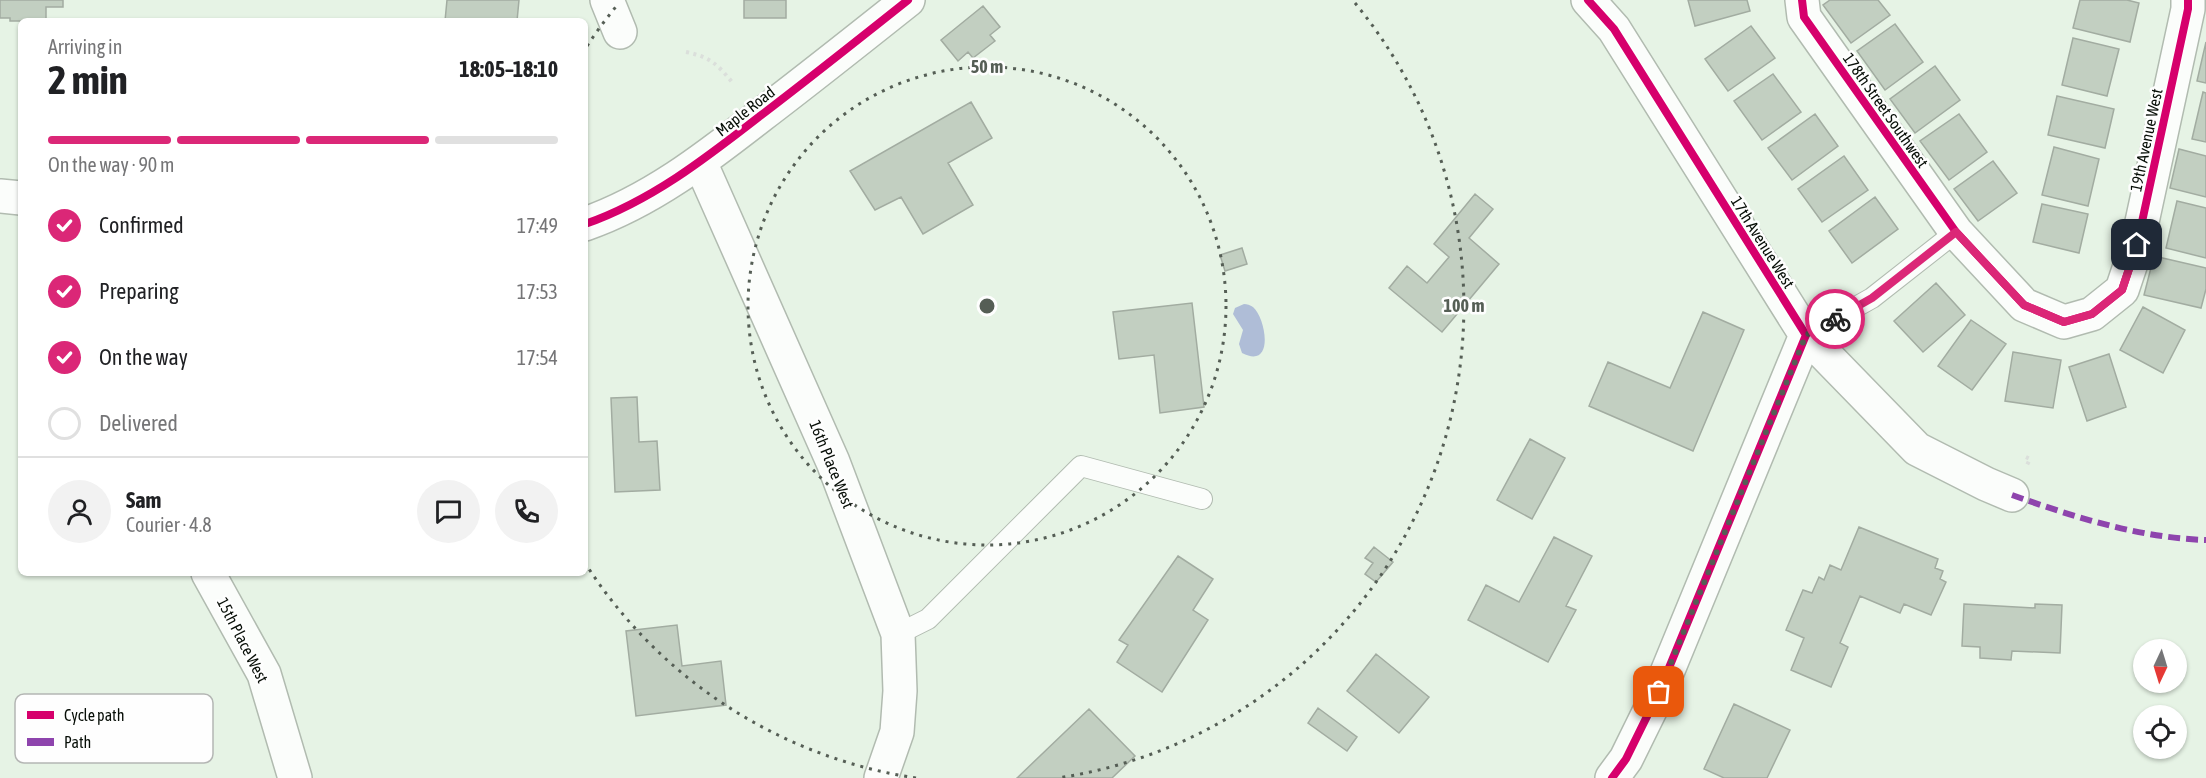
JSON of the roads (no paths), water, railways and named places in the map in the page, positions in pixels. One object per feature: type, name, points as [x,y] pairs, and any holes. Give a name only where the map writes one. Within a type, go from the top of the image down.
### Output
[{"type":"street","points":[[608,0],[620,32]]},
{"type":"street","name":"Maple Road","points":[[588,223],[618,212],[700,162],[909,0]]},
{"type":"street","name":"17th Avenue West","points":[[1588,0],[1614,29],[1806,335],[1917,449],[2012,495]]},
{"type":"street","name":"178th Street Southwest","points":[[1802,0],[1804,17],[1956,232]]},
{"type":"street","name":"19th Avenue West","points":[[1956,232],[2024,305],[2064,322],[2092,314],[2122,290],[2137,245],[2188,9],[2188,0]]},
{"type":"street","name":"16th Place West","points":[[700,162],[833,462],[898,634],[900,692],[897,732],[881,778]]},
{"type":"street","points":[[0,196],[18,198]]},
{"type":"street","points":[[1612,778],[1626,759],[1659,692],[1806,335]]},
{"type":"street","name":"15th Place West","points":[[210,576],[264,674],[295,778]]},
{"type":"lane","points":[[1806,335],[1872,298],[1956,232]]},
{"type":"lane","points":[[898,634],[928,620],[1081,466],[1202,499]]},
{"type":"water","points":[[1244,304],[1253,307],[1258,313],[1264,331],[1265,340],[1259,355],[1252,356],[1242,353],[1239,344],[1243,330],[1233,314],[1235,308]]}]
